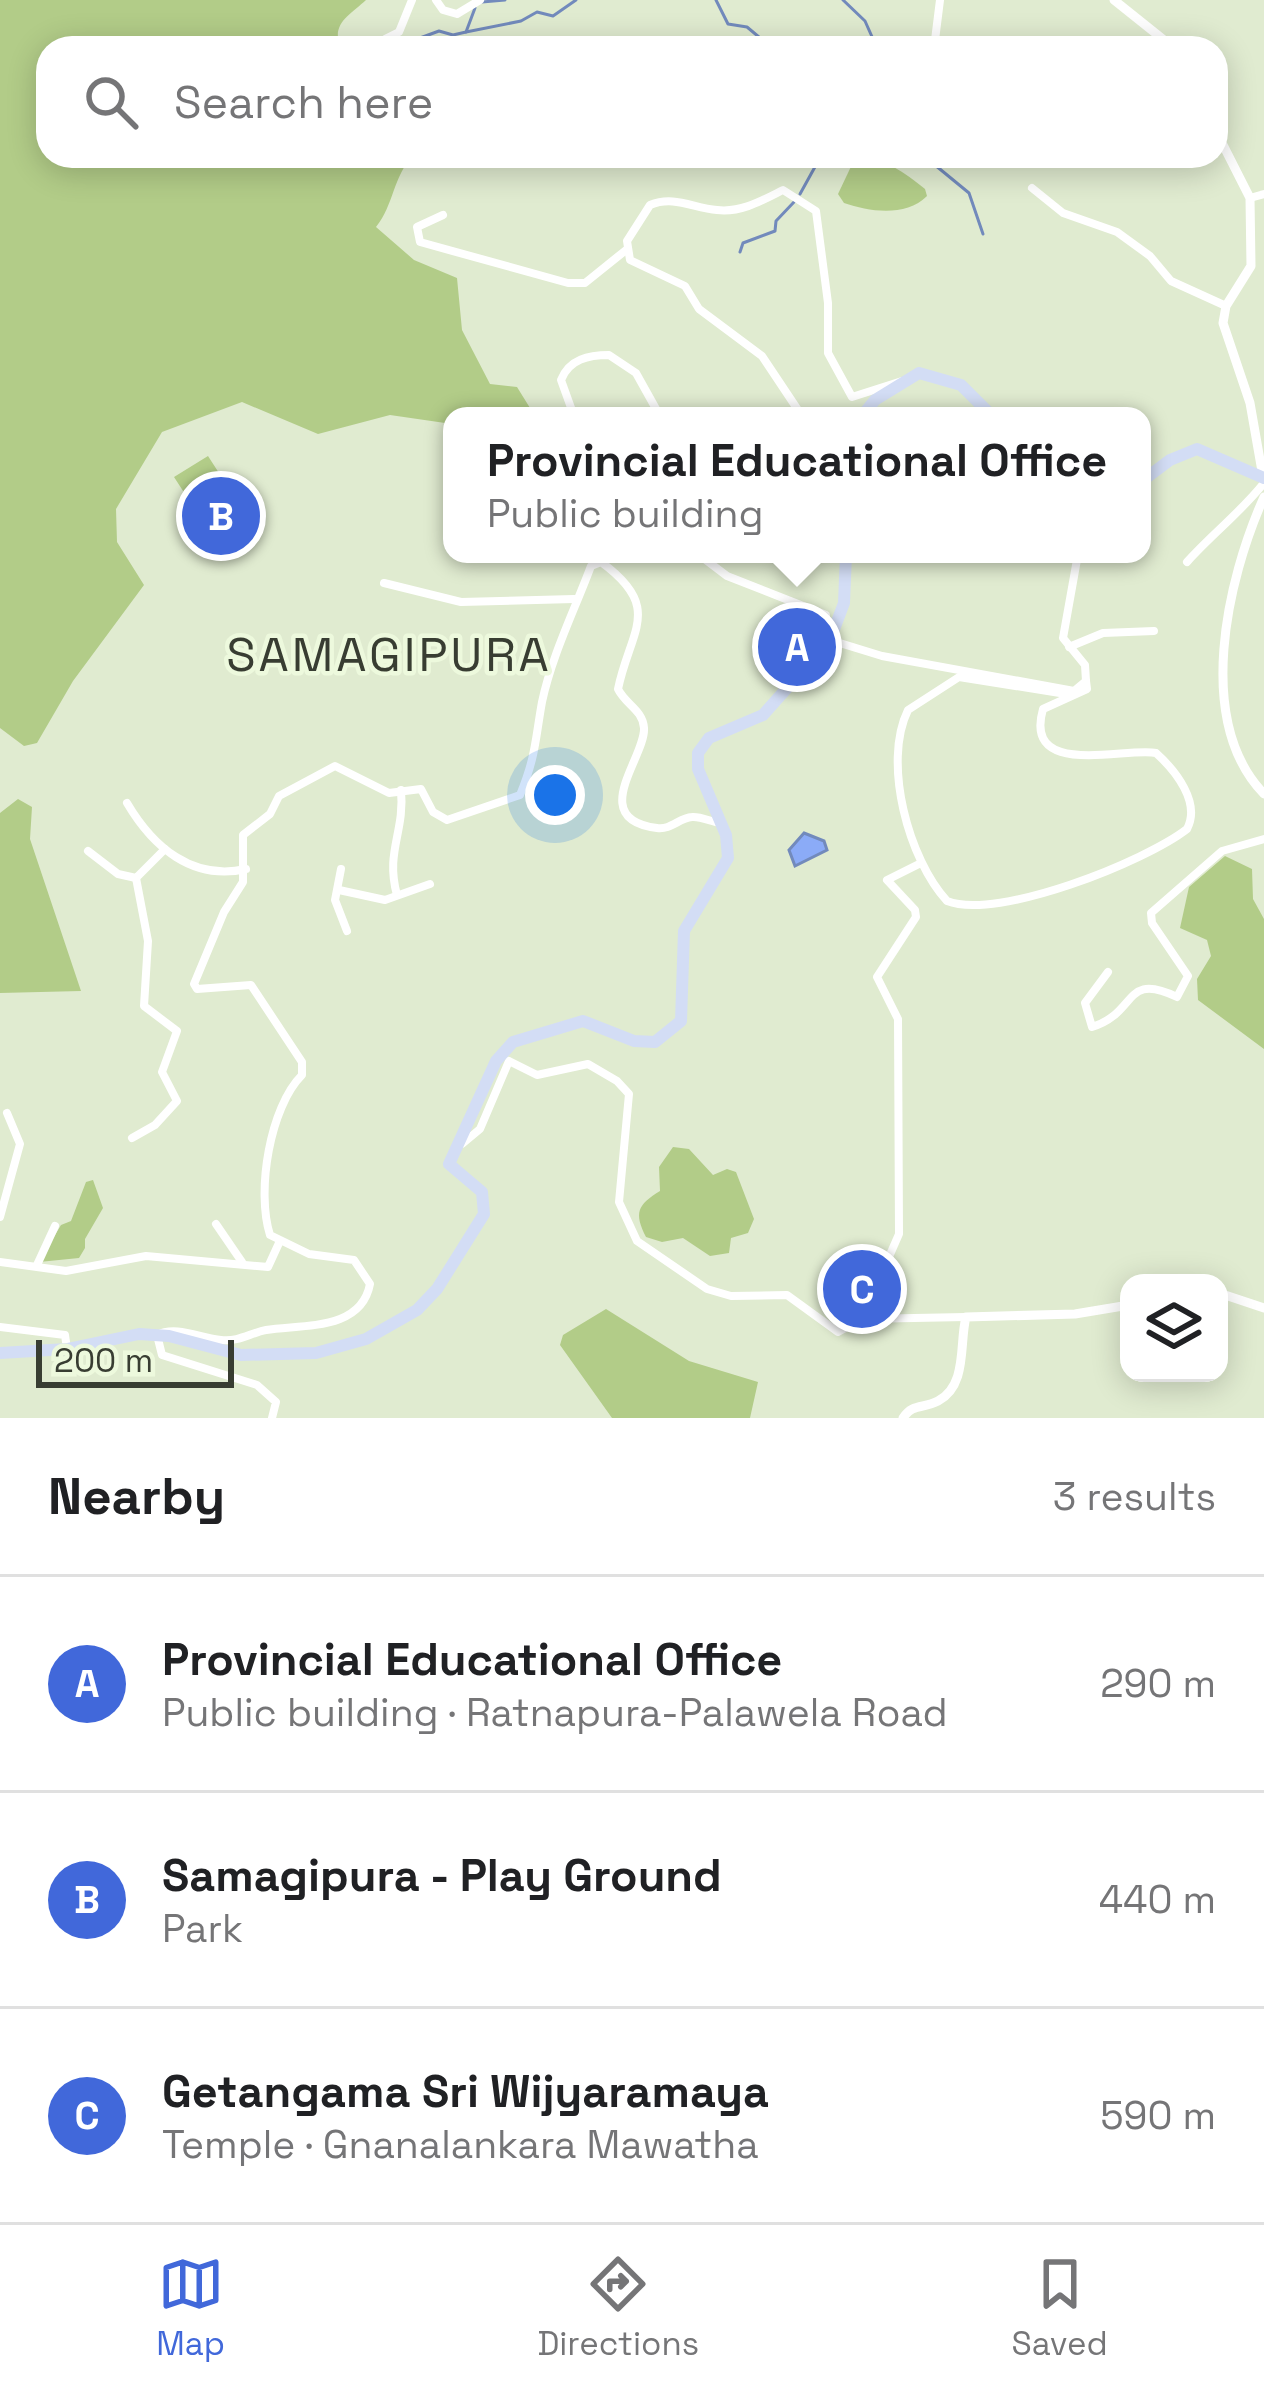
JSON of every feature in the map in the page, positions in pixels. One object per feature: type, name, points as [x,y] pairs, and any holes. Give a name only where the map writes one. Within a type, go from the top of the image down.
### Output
[{"type":"main road","points":[[867,407],[919,374],[940,376],[973,394],[984,407]]},
{"type":"main road","points":[[1151,474],[1196,449],[1264,479]]},
{"type":"main road","points":[[0,1352],[67,1349],[157,1335],[241,1355],[325,1352],[386,1331],[436,1289],[484,1214],[482,1192],[451,1169],[457,1145],[496,1061],[513,1042],[574,1021],[645,1043],[676,1029],[686,999],[684,932],[728,858],[698,769],[701,746],[764,715],[831,639],[844,603],[846,563]]},
{"type":"street","points":[[391,36],[399,32],[412,0]]},
{"type":"street","points":[[436,0],[443,10],[458,14],[480,0]]},
{"type":"street","points":[[936,36],[940,0]]},
{"type":"street","points":[[1114,0],[1159,36]]},
{"type":"street","points":[[1187,562],[1264,479],[1250,403],[1222,323],[1226,306],[1251,266],[1250,198],[1228,155]]},
{"type":"street","points":[[1032,188],[1063,213],[1117,232],[1150,256],[1172,281],[1226,306]]},
{"type":"street","points":[[443,215],[417,227],[420,242],[568,284],[585,283],[626,250],[639,216],[656,202],[671,200],[722,211],[752,206],[783,190],[816,211],[831,366],[856,398],[879,384],[903,381]]},
{"type":"street","points":[[1250,198],[1264,194]]},
{"type":"street","points":[[626,250],[638,264],[686,286],[699,309],[762,356],[796,407]]},
{"type":"street","points":[[571,407],[561,380],[564,372],[578,360],[609,355],[636,373],[655,407]]},
{"type":"street","points":[[1264,497],[1240,555],[1225,662],[1224,721],[1233,751],[1264,794]]},
{"type":"street","points":[[272,1418],[276,1402],[269,1394],[209,1367],[161,1355],[157,1335],[168,1330],[238,1340],[264,1330],[319,1327],[351,1312],[368,1294],[370,1284],[354,1261],[279,1244],[267,1227],[261,1165],[280,1122],[286,1091],[302,1075],[299,1054],[251,985],[197,989],[194,984],[246,869],[243,836],[251,824],[269,814],[279,796],[316,781],[332,766],[389,794],[421,789],[433,812],[447,820],[520,795],[539,746],[542,701],[574,599],[591,566],[598,563]]},
{"type":"street","points":[[602,563],[640,608],[641,624],[625,657],[618,689],[642,718],[645,732],[620,791],[623,804],[646,826],[661,829],[693,816],[720,823]]},
{"type":"street","points":[[710,563],[727,576],[823,614],[825,635],[831,639],[882,656],[1074,691]]},
{"type":"street","points":[[1076,563],[1064,638],[1084,664],[1087,689],[1078,698],[1043,709],[1039,723],[1048,742],[1076,757],[1156,753],[1190,799],[1193,809],[1187,829],[1062,890],[1028,899],[955,904],[939,892],[922,862],[905,807],[899,752],[908,710],[959,677],[1060,693],[1074,691],[1086,681]]},
{"type":"street","points":[[384,583],[461,602],[574,599]]},
{"type":"street","points":[[1069,647],[1103,633],[1154,631]]},
{"type":"street","points":[[397,895],[389,860],[404,820],[401,790]]},
{"type":"street","points":[[127,803],[165,849],[207,872],[246,869]]},
{"type":"street","points":[[1108,972],[1085,1003],[1092,1027],[1104,1023],[1147,985],[1158,984],[1178,997],[1188,976],[1152,923],[1151,913],[1222,851],[1264,839]]},
{"type":"street","points":[[136,878],[165,849]]},
{"type":"street","points":[[88,851],[118,874],[136,878]]},
{"type":"street","points":[[883,1318],[878,1282],[899,1234],[898,1019],[877,977],[916,917],[887,880],[922,862]]},
{"type":"street","points":[[341,869],[335,900],[347,931]]},
{"type":"street","points":[[132,1138],[155,1126],[177,1101],[162,1072],[165,1052],[177,1031],[148,1011],[141,995],[148,941],[136,878]]},
{"type":"street","points":[[339,890],[385,900],[430,884]]},
{"type":"street","points":[[457,1145],[480,1129],[509,1060],[537,1075],[588,1064],[628,1094],[619,1202],[637,1241],[707,1289],[731,1296],[787,1295],[832,1330],[883,1318],[1075,1314],[1120,1306]]},
{"type":"street","points":[[0,1216],[20,1144],[7,1114]]},
{"type":"street","points":[[216,1224],[242,1263]]},
{"type":"street","points":[[37,1264],[56,1226]]},
{"type":"street","points":[[0,1262],[66,1271],[146,1256],[268,1267],[279,1244]]},
{"type":"street","points":[[1228,1296],[1264,1308]]},
{"type":"street","points":[[903,1418],[914,1406],[939,1401],[950,1388],[962,1362],[967,1317]]},
{"type":"street","points":[[0,1328],[52,1330],[65,1335],[67,1349]]},
{"type":"green space","points":[[0,0],[366,0],[348,15],[338,36],[36,36],[36,168],[404,168],[376,227],[414,260],[457,278],[462,330],[490,384],[517,387],[529,407],[443,407],[443,423],[390,415],[318,434],[242,402],[162,432],[116,509],[117,542],[144,585],[73,681],[37,743],[24,746],[0,728]]},
{"type":"green space","points":[[850,168],[896,168],[925,189],[927,196],[909,207],[887,211],[844,203],[838,194]]},
{"type":"green space","points":[[208,456],[237,501],[250,540],[243,531],[232,535],[235,544],[220,548],[174,477]]},
{"type":"green space","points":[[18,799],[32,807],[30,839],[81,991],[0,993],[0,813]]},
{"type":"green space","points":[[1225,856],[1252,869],[1253,899],[1264,919],[1264,1049],[1198,1000],[1197,979],[1211,956],[1207,940],[1180,928],[1189,887]]},
{"type":"green space","points":[[673,1147],[689,1149],[713,1175],[727,1169],[736,1172],[754,1219],[748,1233],[731,1238],[729,1253],[710,1256],[683,1238],[662,1242],[646,1237],[640,1210],[660,1191],[659,1167]]},
{"type":"green space","points":[[93,1180],[103,1208],[79,1258],[39,1262],[61,1225],[71,1221],[86,1182]]},
{"type":"green space","points":[[606,1309],[689,1361],[758,1382],[750,1418],[612,1418],[560,1345],[563,1335]]},
{"type":"water","points":[[804,833],[824,841],[827,850],[795,866],[789,850]]},
{"type":"waterway","points":[[482,2],[505,0]]},
{"type":"waterway","points":[[466,32],[521,21],[537,12],[553,16],[576,0]]},
{"type":"waterway","points":[[716,0],[728,24],[747,27],[758,36]]},
{"type":"waterway","points":[[843,0],[865,21],[872,36]]},
{"type":"waterway","points":[[425,36],[439,31],[466,32],[475,8]]},
{"type":"waterway","points":[[800,194],[814,168]]},
{"type":"waterway","points":[[939,168],[969,193],[983,234]]},
{"type":"waterway","points":[[740,252],[743,243],[775,231],[776,221],[794,202]]},
{"type":"place","name":"Samagipura - Play Ground","points":[[221,516]]},
{"type":"place","name":"Provincial Educational Office","points":[[797,647]]},
{"type":"place","name":"Getangama Sri Wijyaramaya","points":[[862,1289]]},
{"type":"district","name":"SAMAGIPURA","points":[[389,654]]}]
